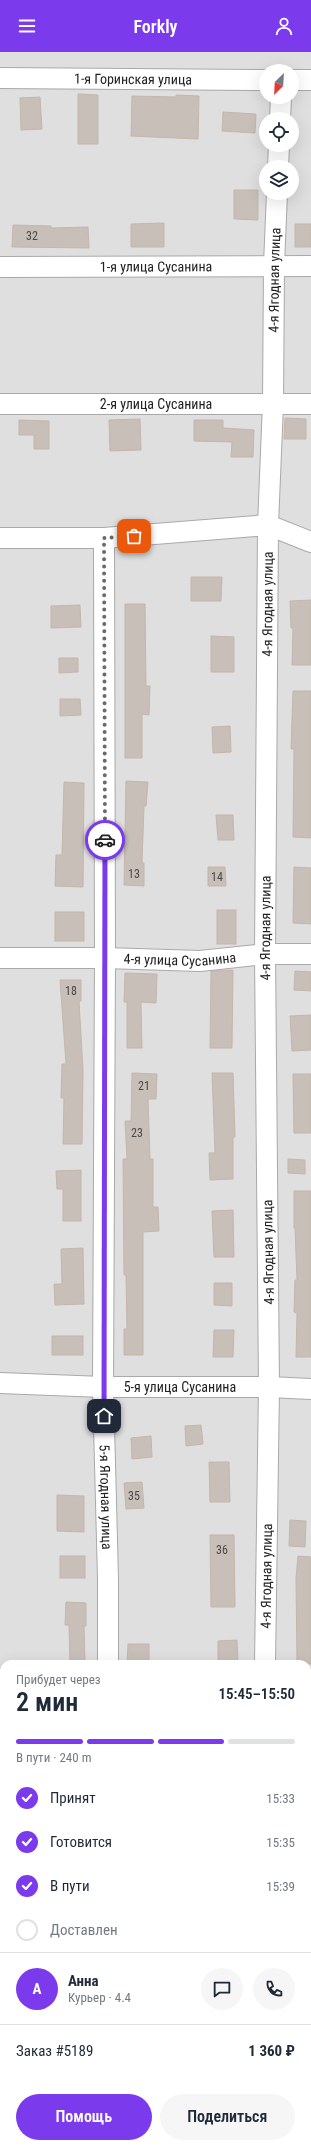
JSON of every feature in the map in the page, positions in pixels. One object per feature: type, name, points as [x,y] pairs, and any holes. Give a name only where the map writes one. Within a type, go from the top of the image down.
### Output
[{"type":"street","name":"1-я Горинская улица","points":[[0,78],[259,80]]},
{"type":"street","points":[[299,80],[311,80]]},
{"type":"street","name":"4-я Ягодная улица","points":[[266,1660],[269,1387],[265,954],[268,525],[273,404],[274,265],[277,200]]},
{"type":"street","name":"1-я улица Сусанина","points":[[0,267],[311,266]]},
{"type":"street","name":"2-я улица Сусанина","points":[[0,404],[311,404]]},
{"type":"street","points":[[0,538],[104,538],[268,525],[311,542]]},
{"type":"street","name":"5-я Ягодная улица","points":[[104,538],[106,958],[103,1387],[108,1579],[108,1660]]},
{"type":"street","name":"4-я улица Сусанина","points":[[0,958],[106,958],[200,961],[265,954],[311,954]]},
{"type":"street","name":"5-я улица Сусанина","points":[[0,1383],[103,1387],[269,1387],[311,1389]]},
{"type":"shaded area","points":[[0,52],[311,52],[311,1660],[0,1660]]},
{"type":"building","points":[[78,94],[98,95],[98,144],[78,144]]},
{"type":"building","points":[[176,95],[199,96],[198,139],[131,136],[132,96],[176,97]]},
{"type":"building","points":[[40,97],[42,129],[21,130],[20,98]]},
{"type":"building","points":[[223,112],[256,114],[255,133],[222,131]]},
{"type":"building","points":[[234,190],[258,190],[258,220],[234,219]]},
{"type":"building","points":[[164,223],[164,247],[131,247],[131,224]]},
{"type":"building","points":[[295,224],[311,224],[311,247],[295,247]]},
{"type":"building","points":[[13,225],[51,226],[51,228],[88,227],[89,248],[12,247]]},
{"type":"building","points":[[285,418],[306,419],[306,439],[284,439]]},
{"type":"building","points":[[140,419],[141,450],[110,451],[109,420]]},
{"type":"building","points":[[19,420],[49,421],[49,449],[34,449],[34,435],[19,435]]},
{"type":"building","points":[[194,420],[223,420],[223,428],[254,430],[253,457],[231,457],[232,442],[194,441]]},
{"type":"building","points":[[191,577],[222,577],[221,601],[191,601]]},
{"type":"building","points":[[311,600],[311,665],[292,665],[293,628],[291,628],[290,601]]},
{"type":"building","points":[[125,604],[145,604],[146,686],[150,686],[149,715],[142,714],[142,758],[125,758]]},
{"type":"building","points":[[80,605],[81,627],[51,628],[51,606]]},
{"type":"building","points":[[211,636],[234,637],[234,672],[211,672]]},
{"type":"building","points":[[59,658],[78,658],[78,672],[59,673]]},
{"type":"building","points":[[293,691],[311,691],[311,838],[293,837],[294,749],[291,749]]},
{"type":"building","points":[[60,699],[80,699],[81,715],[60,716]]},
{"type":"building","points":[[230,726],[231,752],[213,753],[212,727]]},
{"type":"building","points":[[126,781],[148,782],[146,806],[144,806],[142,863],[144,863],[144,886],[124,885]]},
{"type":"building","points":[[64,782],[84,783],[83,887],[55,886],[56,855],[62,855]]},
{"type":"building","points":[[216,815],[233,815],[234,840],[218,840]]},
{"type":"building","points":[[208,867],[225,867],[226,886],[208,886]]},
{"type":"building","points":[[294,867],[311,868],[311,924],[293,923]]},
{"type":"building","points":[[217,910],[236,910],[236,944],[217,944]]},
{"type":"building","points":[[55,912],[84,912],[84,941],[55,941]]},
{"type":"building","points":[[233,970],[232,1048],[210,1048],[211,971]]},
{"type":"building","points":[[295,971],[311,972],[311,991],[294,990]]},
{"type":"building","points":[[125,973],[157,974],[156,1003],[141,1002],[142,1048],[127,1048],[127,1002],[124,1002]]},
{"type":"building","points":[[60,980],[81,980],[81,1001],[79,1001],[83,1070],[82,1144],[63,1144],[64,1098],[61,1098],[62,1064],[66,1064]]},
{"type":"building","points":[[311,1015],[311,1050],[292,1051],[290,1016]]},
{"type":"building","points":[[132,1073],[157,1074],[156,1099],[148,1099],[150,1159],[153,1159],[153,1207],[158,1207],[159,1231],[143,1232],[143,1355],[124,1355],[124,1329],[127,1329],[126,1275],[124,1275],[123,1159],[127,1159],[125,1121],[131,1121]]},
{"type":"building","points":[[212,1073],[233,1073],[235,1137],[233,1137],[233,1179],[210,1180],[209,1153],[215,1153]]},
{"type":"building","points":[[293,1074],[311,1074],[311,1133],[294,1133]]},
{"type":"building","points":[[288,1159],[305,1160],[305,1174],[288,1173]]},
{"type":"building","points":[[81,1170],[81,1221],[63,1221],[63,1189],[57,1189],[56,1171]]},
{"type":"building","points":[[294,1191],[311,1191],[311,1357],[296,1357],[297,1313],[294,1312],[295,1280],[297,1280],[294,1228]]},
{"type":"building","points":[[233,1210],[234,1257],[214,1257],[212,1211]]},
{"type":"building","points":[[83,1248],[84,1304],[55,1305],[54,1284],[62,1284],[61,1249]]},
{"type":"building","points":[[214,1283],[232,1283],[232,1306],[214,1305]]},
{"type":"building","points":[[214,1330],[234,1330],[233,1357],[213,1357]]},
{"type":"building","points":[[52,1336],[83,1336],[83,1355],[52,1355]]},
{"type":"building","points":[[201,1425],[203,1444],[186,1446],[185,1426]]},
{"type":"building","points":[[151,1436],[152,1457],[132,1459],[131,1438]]},
{"type":"building","points":[[209,1462],[229,1462],[230,1502],[210,1502]]},
{"type":"building","points":[[142,1482],[144,1508],[126,1509],[124,1483]]},
{"type":"building","points":[[57,1495],[84,1496],[84,1532],[57,1531]]},
{"type":"building","points":[[290,1520],[306,1521],[305,1547],[289,1546]]},
{"type":"building","points":[[210,1535],[234,1535],[235,1607],[211,1607]]},
{"type":"building","points":[[60,1556],[85,1556],[85,1578],[60,1578]]},
{"type":"building","points":[[298,1556],[311,1557],[311,1660],[297,1660],[296,1578]]},
{"type":"building","points":[[66,1602],[86,1603],[86,1626],[84,1626],[85,1660],[70,1660],[69,1625],[65,1625]]},
{"type":"building","points":[[237,1640],[238,1660],[218,1660],[218,1641]]},
{"type":"building","points":[[128,1644],[149,1644],[149,1660],[127,1660]]},
{"type":"way so far","points":[[105,840],[104,538],[134,536]]},
{"type":"route","points":[[104,1416],[106,958],[105,840]]}]
